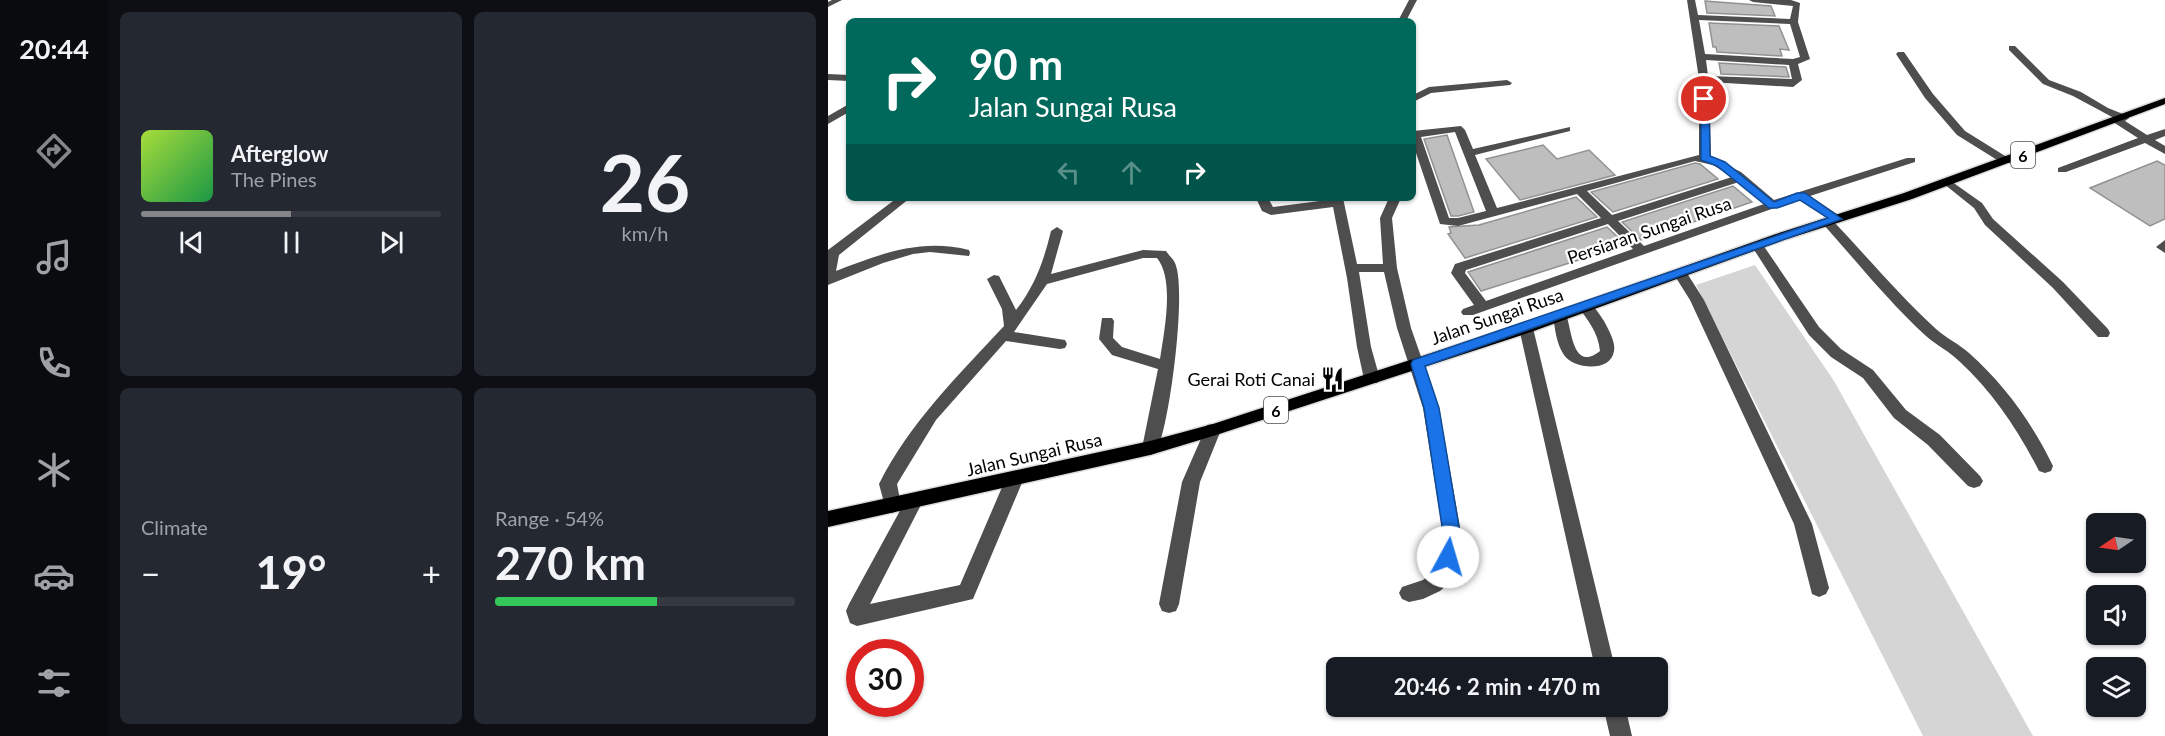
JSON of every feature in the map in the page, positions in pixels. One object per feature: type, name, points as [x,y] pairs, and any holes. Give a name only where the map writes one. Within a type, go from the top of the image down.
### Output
[{"type":"main road","name":"Jalan Sungai Rusa","points":[[828,519],[1150,448],[1213,430],[1526,328],[1757,245],[1948,182],[2165,101]]},
{"type":"street","points":[[828,5],[838,0]]},
{"type":"street","points":[[1404,18],[1413,0]]},
{"type":"street","points":[[1691,0],[1704,79],[1705,158]]},
{"type":"street","points":[[1701,57],[1793,62],[1805,59],[1794,22],[1797,5],[1789,2],[1753,0]]},
{"type":"street","points":[[1694,17],[1794,22]]},
{"type":"street","points":[[2012,48],[2042,79],[2078,94],[2120,119],[2165,151]]},
{"type":"street","points":[[1901,54],[1929,96],[1961,134],[2006,161]]},
{"type":"street","points":[[1704,79],[1793,84],[1797,80],[1793,62]]},
{"type":"street","points":[[828,77],[846,78]]},
{"type":"street","points":[[1416,97],[1429,90],[1507,83]]},
{"type":"street","points":[[2037,87],[2050,90],[2061,88]]},
{"type":"street","points":[[828,121],[846,109]]},
{"type":"street","points":[[1493,213],[1462,134],[1457,128],[1422,131],[1416,134],[1444,221],[1450,223],[1493,213],[1580,190],[1691,158],[1705,158],[1721,164],[1773,206]]},
{"type":"street","points":[[1470,153],[1566,129]]},
{"type":"street","points":[[2062,170],[2165,132]]},
{"type":"street","name":"Persiaran Sungai Rusa","points":[[1468,312],[1801,195],[1911,160]]},
{"type":"street","points":[[1482,306],[1458,273],[1460,267],[1740,178]]},
{"type":"street","points":[[1948,182],[1977,206],[1989,222],[2058,285],[2103,333]]},
{"type":"street","points":[[1580,190],[1642,251]]},
{"type":"street","points":[[1801,195],[1832,221],[1931,332],[1964,357],[1992,388],[2034,441],[2045,466]]},
{"type":"street","points":[[900,201],[831,251],[829,280],[912,251],[939,248],[964,253]]},
{"type":"street","points":[[1264,201],[1266,208],[1271,211],[1331,201]]},
{"type":"street","points":[[1337,201],[1372,379]]},
{"type":"street","points":[[1394,201],[1386,218],[1390,268],[1404,328],[1431,408],[1452,543],[1439,579],[1429,587],[1408,593]]},
{"type":"street","points":[[892,505],[888,484],[922,428],[948,395],[1008,332],[1042,281],[1051,260],[1056,231]]},
{"type":"street","points":[[1757,245],[1804,318],[1825,343],[1868,374],[1900,414],[1934,440],[1974,481]]},
{"type":"street","points":[[1042,281],[1143,254],[1166,256],[1170,262],[1173,273],[1171,332],[1150,448]]},
{"type":"street","points":[[1352,268],[1390,268]]},
{"type":"street","points":[[1680,273],[1697,300],[1803,524],[1819,588]]},
{"type":"street","points":[[994,279],[1009,309],[1008,332]]},
{"type":"street","points":[[1560,315],[1569,355],[1575,360],[1600,359],[1607,352],[1607,344],[1596,320],[1585,306]]},
{"type":"street","points":[[1107,321],[1106,339],[1113,348],[1166,366]]},
{"type":"street","points":[[1526,328],[1602,657]]},
{"type":"street","points":[[1008,332],[1060,344]]},
{"type":"street","points":[[1169,604],[1191,482],[1213,430]]},
{"type":"street","points":[[914,501],[856,611],[857,616],[966,593],[1015,478]]},
{"type":"street","points":[[1617,717],[1621,736]]},
{"type":"shaded area","points":[[1755,265],[1834,381],[2033,736],[1923,736],[1696,285]]},
{"type":"building","points":[[1705,1],[1771,6],[1775,16],[1707,13]]},
{"type":"building","points":[[1709,23],[1779,26],[1789,50],[1780,49],[1782,56],[1717,52],[1716,47],[1713,47]]},
{"type":"building","points":[[1719,63],[1786,67],[1789,77],[1721,74]]},
{"type":"building","points":[[1447,135],[1474,212],[1458,216],[1451,216],[1424,139]]},
{"type":"building","points":[[1543,145],[1557,159],[1589,150],[1615,175],[1520,200],[1486,159]]},
{"type":"building","points":[[2157,161],[2165,165],[2165,219],[2150,226],[2090,188]]},
{"type":"building","points":[[1695,163],[1700,164],[1718,179],[1613,212],[1591,192]]},
{"type":"building","points":[[1733,186],[1752,202],[1641,240],[1622,222]]},
{"type":"building","points":[[1576,197],[1597,217],[1465,258],[1448,234],[1451,233],[1449,227],[1479,225]]},
{"type":"building","points":[[1607,227],[1626,245],[1481,291],[1468,272]]},
{"type":"place","name":"Gerai Roti Canai","points":[[1333,379]]},
{"type":"route","points":[[1448,557],[1452,533],[1444,493],[1441,460],[1426,387],[1418,364],[1836,219],[1801,195],[1773,206],[1721,164],[1705,158],[1704,99]]}]
